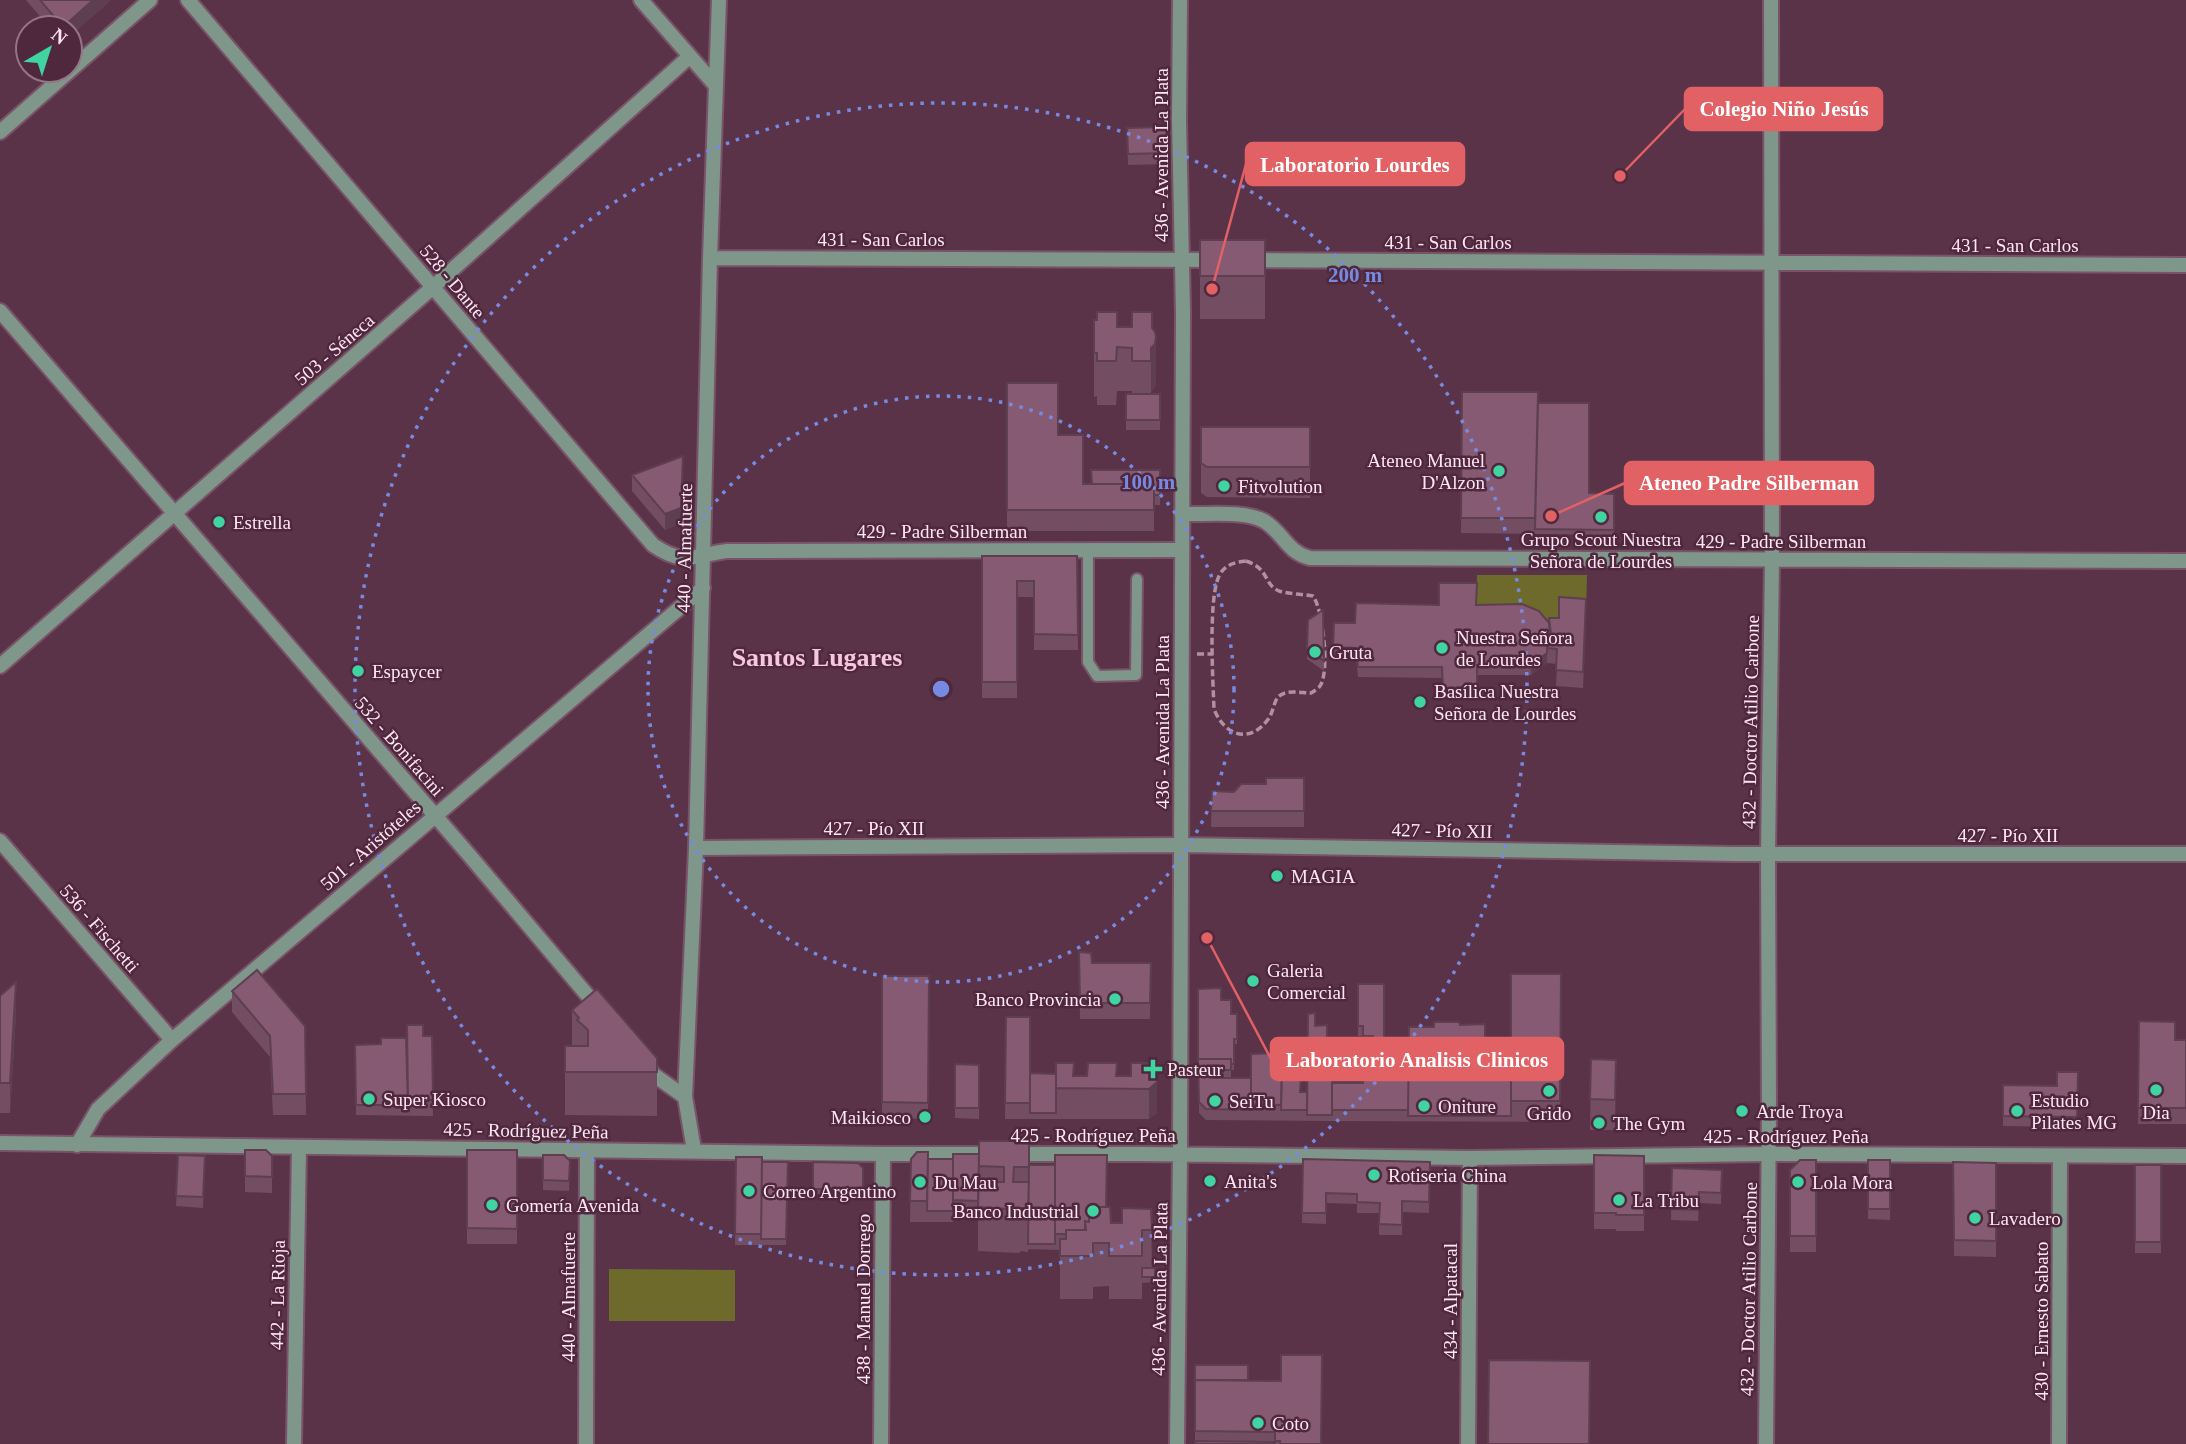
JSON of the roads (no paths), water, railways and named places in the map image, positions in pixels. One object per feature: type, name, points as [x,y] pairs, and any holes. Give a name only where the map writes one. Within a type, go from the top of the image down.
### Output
[{"type":"street","points":[[0,132],[150,0]]},
{"type":"street","name":"528 - Dante","points":[[188,0],[653,545],[676,557],[704,557]]},
{"type":"street","points":[[641,0],[716,86]]},
{"type":"street","name":"440 - Almafuerte","points":[[685,1097],[696,848],[719,0]]},
{"type":"street","name":"436 - Avenida La Plata","points":[[1177,1444],[1183,312],[1180,0]]},
{"type":"street","name":"432 - Doctor Atilio Carbone","points":[[1766,1444],[1772,561],[1771,0]]},
{"type":"street","name":"503 - Séneca","points":[[0,666],[433,287],[689,57]]},
{"type":"street","name":"431 - San Carlos","points":[[710,258],[2186,265]]},
{"type":"street","name":"532 - Bonifacini","points":[[0,311],[611,1023]]},
{"type":"street","name":"429 - Padre Silberman","points":[[1182,514],[1252,515],[1274,528],[1299,555],[1310,558],[2186,561]]},
{"type":"street","name":"429 - Padre Silberman","points":[[704,557],[727,551],[1181,550]]},
{"type":"street","name":"501 - Aristóteles","points":[[77,1145],[98,1109],[172,1040],[703,588]]},
{"type":"street","name":"536 - Fischetti","points":[[0,841],[172,1040]]},
{"type":"street","name":"427 - Pío XII","points":[[696,848],[1181,845],[1768,854],[2186,854]]},
{"type":"street","points":[[637,1054],[654,1075],[685,1097],[694,1150]]},
{"type":"street","name":"425 - Rodríguez Peña","points":[[0,1143],[1470,1158],[1769,1154],[2186,1156]]},
{"type":"street","name":"442 - La Rioja","points":[[294,1444],[299,1147]]},
{"type":"street","name":"440 - Almafuerte","points":[[586,1444],[587,1150]]},
{"type":"street","name":"438 - Manuel Dorrego","points":[[881,1444],[883,1154]]},
{"type":"street","name":"430 - Ernesto Sabato","points":[[2059,1444],[2060,1156]]},
{"type":"street","name":"434 - Alpatacal","points":[[1468,1444],[1470,1158]]},
{"type":"lane","points":[[1088,550],[1088,662],[1097,676],[1136,675],[1137,579]]},
{"type":"place","name":"Colegio Niño Jesús","points":[[1620,176]]},
{"type":"place","name":"Laboratorio Lourdes","points":[[1212,289]]},
{"type":"place","name":"Ateneo Manuel D'Alzon","points":[[1499,471]]},
{"type":"place","name":"Fitvolution","points":[[1224,486]]},
{"type":"place","name":"Ateneo Padre Silberman","points":[[1551,516]]},
{"type":"place","name":"Grupo Scout Nuestra Señora de Lourdes","points":[[1601,517]]},
{"type":"place","name":"Estrella","points":[[219,522]]},
{"type":"place","name":"Nuestra Señora de Lourdes","points":[[1442,648]]},
{"type":"place","name":"Gruta","points":[[1315,652]]},
{"type":"place","name":"Espaycer","points":[[358,671]]},
{"type":"place","name":"Basílica Nuestra Señora de Lourdes","points":[[1420,702]]},
{"type":"place","name":"MAGIA","points":[[1277,876]]},
{"type":"place","name":"Laboratorio Analisis Clinicos","points":[[1207,938]]},
{"type":"place","name":"Galeria Comercial","points":[[1253,981]]},
{"type":"place","name":"Banco Provincia","points":[[1115,999]]},
{"type":"place","name":"Pasteur","points":[[1153,1069]]},
{"type":"place","name":"Dia","points":[[2156,1090]]},
{"type":"place","name":"Grido","points":[[1549,1091]]},
{"type":"place","name":"Super Kiosco","points":[[369,1099]]},
{"type":"place","name":"SeiTu","points":[[1215,1101]]},
{"type":"place","name":"Oniture","points":[[1424,1106]]},
{"type":"place","name":"Arde Troya","points":[[1742,1111]]},
{"type":"place","name":"Estudio Pilates MG","points":[[2017,1111]]},
{"type":"place","name":"Maikiosco","points":[[925,1117]]},
{"type":"place","name":"The Gym","points":[[1599,1123]]},
{"type":"place","name":"Rotiseria China","points":[[1374,1175]]},
{"type":"place","name":"Anita's","points":[[1210,1181]]},
{"type":"place","name":"Du Mau","points":[[920,1182]]},
{"type":"place","name":"Lola Mora","points":[[1798,1182]]},
{"type":"place","name":"Correo Argentino","points":[[749,1191]]},
{"type":"place","name":"La Tribu","points":[[1619,1200]]},
{"type":"place","name":"Gomería Avenida","points":[[492,1205]]},
{"type":"place","name":"Banco Industrial","points":[[1093,1211]]},
{"type":"place","name":"Lavadero","points":[[1975,1218]]},
{"type":"place","name":"Coto","points":[[1258,1423]]},
{"type":"district","name":"Santos Lugares","points":[[817,657]]}]
